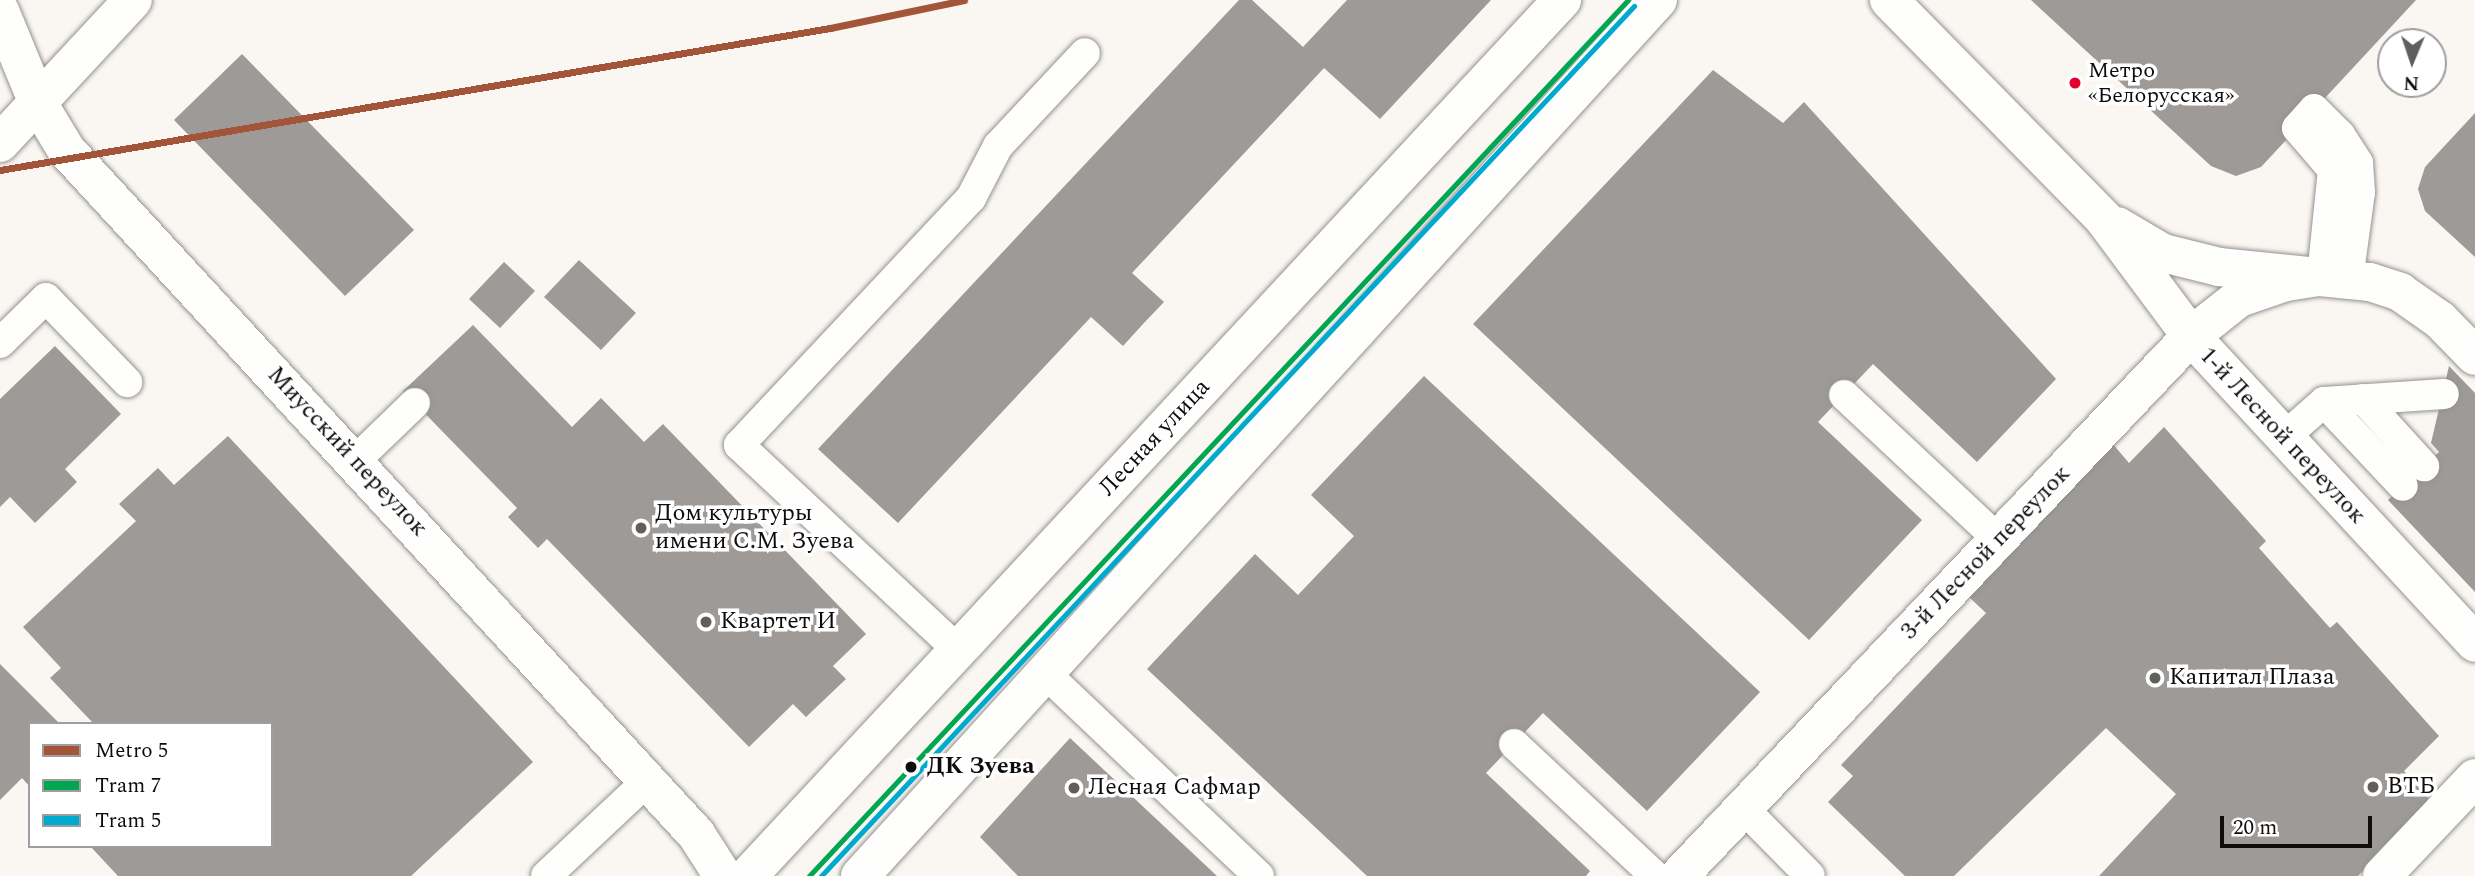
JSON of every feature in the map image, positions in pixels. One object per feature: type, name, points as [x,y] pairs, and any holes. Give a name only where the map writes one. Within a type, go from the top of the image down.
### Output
[{"type":"street","points":[[0,143],[133,0]]},
{"type":"street","name":"Лесная улица","points":[[748,876],[1562,0]]},
{"type":"street","points":[[860,876],[1658,0]]},
{"type":"street","name":"1-й Лесной переулок","points":[[1889,0],[2103,218],[2191,336],[2282,439],[2475,643]]},
{"type":"street","name":"Миусский переулок","points":[[0,11],[37,103],[67,151],[356,460],[696,834],[723,876]]},
{"type":"street","name":"1-й Лесной переулок","points":[[2103,218],[2163,253],[2219,267],[2335,278],[2400,292],[2440,320],[2475,356]]},
{"type":"street","name":"3-й Лесной переулок","points":[[1679,876],[2191,336],[2239,298],[2286,282],[2335,278]]},
{"type":"street","points":[[2382,876],[2475,778]]},
{"type":"lane","points":[[958,649],[739,445],[971,198],[998,146],[1085,53]]},
{"type":"lane","points":[[2314,109],[2346,141],[2358,163],[2360,192],[2335,278],[2333,170],[2297,128],[2314,109]]},
{"type":"lane","points":[[0,342],[46,298],[127,382]]},
{"type":"lane","points":[[2282,439],[2324,402],[2444,394]]},
{"type":"lane","points":[[1844,395],[1999,540]]},
{"type":"lane","points":[[2324,402],[2414,476],[2363,399]]},
{"type":"lane","points":[[356,460],[415,404]]},
{"type":"lane","points":[[1045,673],[1259,876]]},
{"type":"lane","points":[[1514,744],[1655,876]]},
{"type":"lane","points":[[545,876],[648,781]]},
{"type":"lane","points":[[1743,808],[1810,876]]},
{"type":"building","points":[[1239,0],[1252,0],[1303,47],[1347,0],[1491,0],[1380,119],[1324,68],[1132,273],[1164,302],[1123,346],[1091,317],[898,523],[818,449]]},
{"type":"building","points":[[2031,0],[2416,0],[2390,28],[2377,28],[2377,42],[2261,167],[2236,176],[2211,166]]},
{"type":"building","points":[[242,54],[414,230],[345,296],[174,120]]},
{"type":"building","points":[[1713,70],[1783,123],[1804,102],[2056,379],[1977,462],[1873,364],[1818,422],[1922,520],[1809,640],[1473,324]]},
{"type":"building","points":[[2475,113],[2475,257],[2425,211],[2418,189],[2425,167]]},
{"type":"building","points":[[579,260],[636,313],[601,350],[544,297]]},
{"type":"building","points":[[504,262],[535,291],[500,328],[469,299]]},
{"type":"building","name":"Дом культуры имени С.М. Зуева","points":[[473,325],[572,427],[601,398],[644,442],[663,424],[866,634],[833,666],[846,679],[806,717],[793,704],[749,747],[547,539],[538,548],[508,517],[517,508],[403,391]]},
{"type":"building","points":[[55,346],[121,414],[65,469],[77,482],[35,523],[10,497],[0,507],[0,399]]},
{"type":"building","points":[[2449,366],[2475,393],[2475,592],[2388,500],[2439,452],[2431,443]]},
{"type":"building","points":[[1424,376],[1760,692],[1647,811],[1543,713],[1486,773],[1590,871],[1586,876],[1367,876],[1147,669],[1255,554],[1298,595],[1354,536],[1311,495]]},
{"type":"building","name":"Капитал Плаза","points":[[2164,427],[2266,541],[2259,548],[2330,628],[2337,622],[2439,736],[2404,771],[2430,800],[2358,876],[2099,876],[2176,794],[2106,728],[1954,876],[1905,876],[1828,802],[1853,776],[1841,765],[1986,613],[1968,596],[2112,443],[2129,463]]},
{"type":"building","points":[[228,436],[533,762],[411,876],[118,876],[92,848],[273,848],[273,722],[92,722],[50,678],[61,668],[23,627],[136,521],[119,504],[158,468],[174,485]]},
{"type":"building","points":[[0,664],[58,722],[28,722],[28,785],[22,778],[0,800]]},
{"type":"building","name":"Лесная Сафмар","points":[[1070,738],[1217,876],[1018,876],[980,837]]},
{"type":"metro line","name":"5","points":[[0,170],[830,28],[964,0]]},
{"type":"tram line","name":"7","points":[[809,876],[1628,0]]},
{"type":"tram line","name":"5","points":[[821,876],[1634,6]]},
{"type":"place","name":"Метро «Белорусская»","points":[[2075,83]]},
{"type":"place","name":"Дом культуры имени С.М. Зуева","points":[[641,528]]},
{"type":"place","name":"Квартет И","points":[[706,622]]},
{"type":"place","name":"Капитал Плаза","points":[[2155,678]]},
{"type":"place","name":"ДК Зуева","points":[[911,767]]},
{"type":"place","name":"ВТБ","points":[[2373,787]]},
{"type":"place","name":"Лесная Сафмар","points":[[1074,788]]}]
